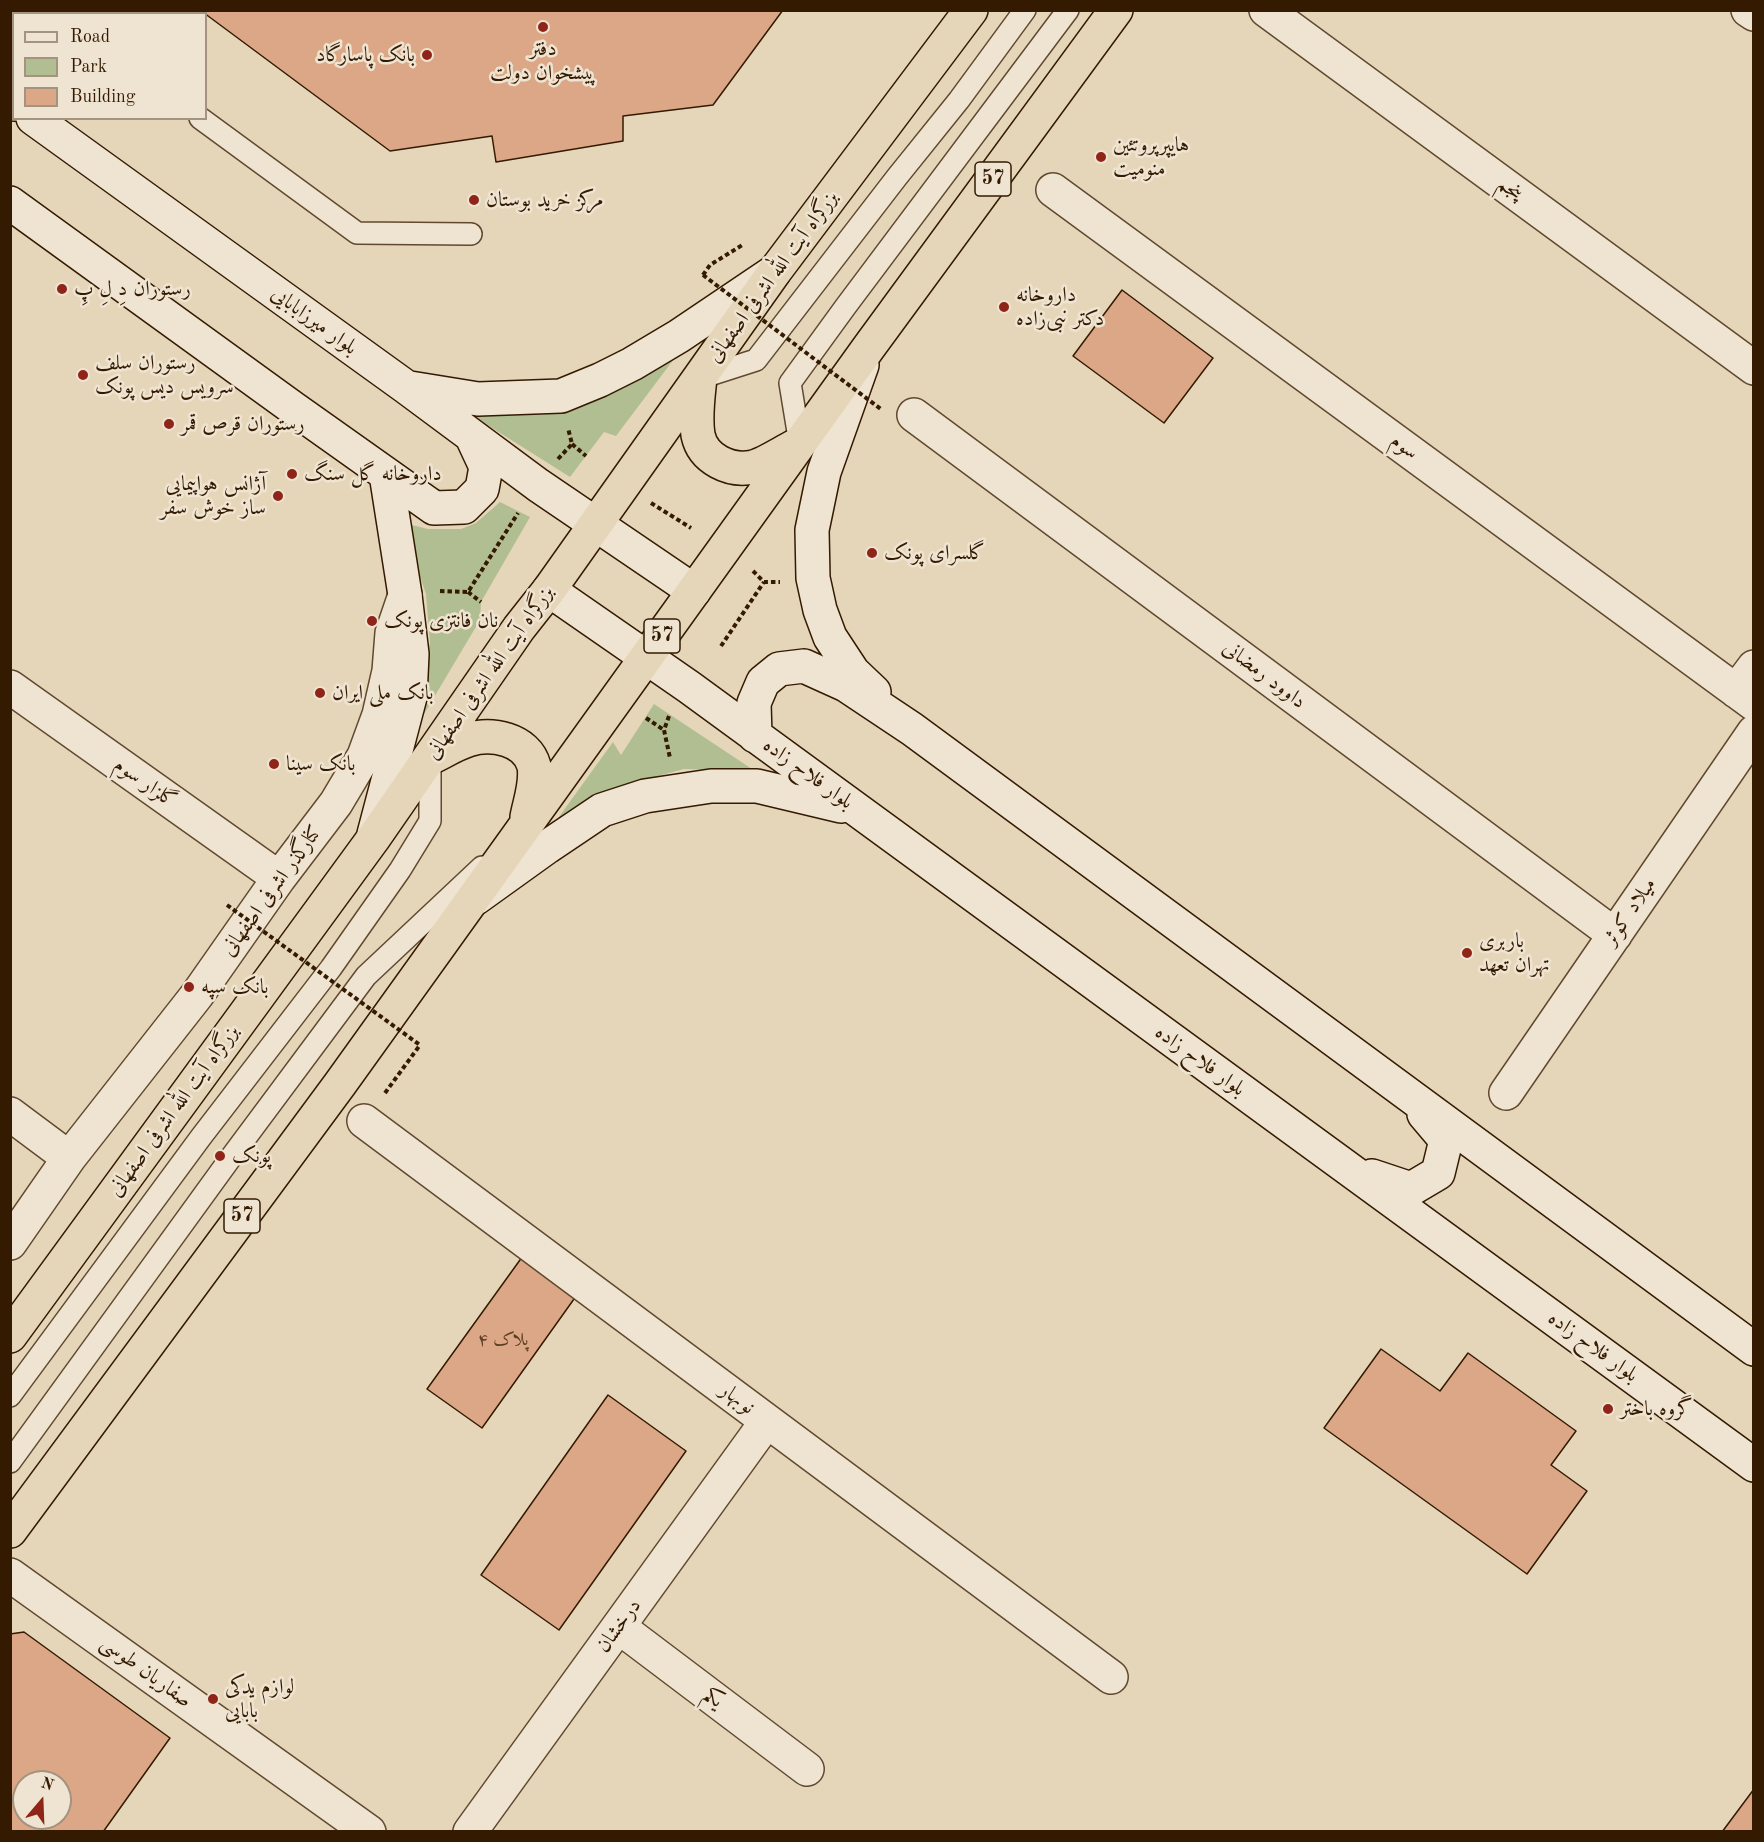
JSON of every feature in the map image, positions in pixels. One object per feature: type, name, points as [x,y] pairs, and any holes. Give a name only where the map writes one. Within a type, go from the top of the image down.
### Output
[{"type":"highway","name":"بزرگراه آیت الله اشرفی اصفهانی","points":[[10,1336],[373,839],[519,628],[549,590],[775,271],[971,10]]},
{"type":"highway","name":"57","points":[[10,1531],[347,1074],[869,347],[1116,10]]},
{"type":"highway","points":[[700,378],[698,435],[703,447],[716,461],[731,468],[754,467],[800,444]]},
{"type":"highway","points":[[430,758],[468,740],[489,735],[511,741],[526,752],[534,766],[534,787],[524,827]]},
{"type":"street","name":"پنجم","points":[[1266,10],[1754,368]]},
{"type":"street","points":[[1748,10],[1754,14]]},
{"type":"street","name":"بلوار میرزابابایی","points":[[36,120],[472,437],[595,525],[694,591]]},
{"type":"street","name":"سوم","points":[[1053,190],[1748,687]]},
{"type":"street","points":[[10,203],[434,508],[464,507],[482,489],[486,467],[472,437]]},
{"type":"street","points":[[406,387],[478,399],[561,396],[632,364],[679,336],[775,271]]},
{"type":"street","points":[[869,347],[824,472],[812,530],[813,578],[819,610],[830,637],[853,672],[912,729]]},
{"type":"street","name":"داوود رمضانی","points":[[914,415],[1615,935]]},
{"type":"street","points":[[373,839],[410,697],[412,654],[420,593],[386,474]]},
{"type":"street","name":"بلوار فلاح زاده","points":[[549,590],[647,656],[1754,1465]]},
{"type":"street","name":"کنارگذر اشرفی اصفهانی","points":[[10,1243],[69,1158],[197,995],[279,878],[336,802],[364,756],[379,715],[389,671],[392,633],[420,593]]},
{"type":"street","points":[[755,736],[754,703],[763,682],[779,669],[804,666],[846,685],[912,729],[1754,1349]]},
{"type":"street","name":"گلزار سوم","points":[[10,687],[279,878]]},
{"type":"street","name":"میلاد کوثر","points":[[1506,1093],[1754,732]]},
{"type":"street","points":[[472,901],[603,810],[645,796],[711,786],[757,786],[856,809]]},
{"type":"street","points":[[1348,1168],[1411,1189],[1438,1173],[1446,1140],[1406,1093]]},
{"type":"street","points":[[10,1114],[69,1158]]},
{"type":"street","name":"نوبهار","points":[[364,1121],[1111,1677]]},
{"type":"street","name":"درخشان","points":[[470,1832],[767,1421]]},
{"type":"street","name":"صفاریان طوسی","points":[[10,1575],[369,1832]]},
{"type":"street","name":"یکم","points":[[619,1627],[807,1769]]},
{"type":"lane","points":[[700,378],[756,360],[897,177],[960,100],[1025,10]]},
{"type":"lane","points":[[800,444],[790,383],[1068,10]]},
{"type":"lane","points":[[203,120],[357,233],[471,234]]},
{"type":"lane","points":[[10,1396],[201,1137],[332,969],[400,870],[430,821],[430,758]]},
{"type":"lane","points":[[10,1462],[366,976],[524,827]]},
{"type":"path","points":[[744,244],[710,265],[703,275],[882,410]]},
{"type":"path","points":[[567,423],[572,444],[586,456]]},
{"type":"path","points":[[555,463],[572,444]]},
{"type":"path","points":[[648,501],[691,528]]},
{"type":"path","points":[[468,592],[519,513]]},
{"type":"path","points":[[753,570],[764,582]]},
{"type":"path","points":[[764,582],[785,581]]},
{"type":"path","points":[[721,646],[764,582]]},
{"type":"path","points":[[420,593],[468,592],[481,602]]},
{"type":"path","points":[[670,715],[664,730],[670,762]]},
{"type":"path","points":[[645,717],[664,730]]},
{"type":"path","points":[[227,905],[420,1045],[364,1121]]},
{"type":"green space","points":[[683,347],[616,436],[604,432],[570,477],[470,414],[532,415],[571,409],[605,396]]},
{"type":"green space","points":[[500,502],[530,517],[481,602],[480,620],[405,746],[430,643],[426,594],[400,518],[412,525],[428,529],[461,529],[476,523]]},
{"type":"green space","points":[[654,704],[755,771],[684,769],[654,777],[619,790],[543,839],[613,742],[621,755]]},
{"type":"building","points":[[200,10],[783,10],[713,105],[623,116],[623,141],[496,162],[492,136],[390,151],[207,15],[207,12]]},
{"type":"building","points":[[1122,290],[1213,358],[1164,423],[1073,356]]},
{"type":"building","points":[[525,1253],[579,1292],[482,1428],[427,1389]]},
{"type":"building","points":[[1381,1349],[1440,1391],[1468,1353],[1576,1431],[1551,1465],[1587,1491],[1527,1574],[1324,1428]]},
{"type":"building","points":[[608,1395],[686,1451],[559,1630],[481,1575]]},
{"type":"building","points":[[24,1632],[170,1738],[103,1832],[10,1832],[10,1634]]},
{"type":"building","points":[[1754,1789],[1754,1832],[1722,1832]]},
{"type":"place","name":"دفتر پیشخوان دولت","points":[[543,27]]},
{"type":"place","name":"بانک پاسارگاد","points":[[427,55]]},
{"type":"place","name":"هایپرپروتئین منومیت","points":[[1101,157]]},
{"type":"place","name":"مرکز خرید بوستان","points":[[474,200]]},
{"type":"place","name":"رستوران دِ لِ پِ","points":[[62,289]]},
{"type":"place","name":"داروخانه دکتر نبی‌زاده","points":[[1004,307]]},
{"type":"place","name":"رستوران سلف سرویس دیس پونک","points":[[83,375]]},
{"type":"place","name":"رستوران قرص قمر","points":[[169,424]]},
{"type":"place","name":"داروخانه گل سنگ","points":[[292,474]]},
{"type":"place","name":"آژانس هواپیمایی ساز خوش سفر","points":[[278,496]]},
{"type":"place","name":"گلسرای پونک","points":[[872,553]]},
{"type":"place","name":"نان فانتزی پونک","points":[[372,621]]},
{"type":"place","name":"بانک ملی ایران","points":[[320,693]]},
{"type":"place","name":"بانک سینا","points":[[274,764]]},
{"type":"place","name":"باربری تهران تعهد","points":[[1467,953]]},
{"type":"place","name":"بانک سپه","points":[[189,987]]},
{"type":"place","name":"پونک","points":[[220,1156]]},
{"type":"place","name":"گروه باختر","points":[[1608,1409]]},
{"type":"place","name":"لوازم یدکی بابایی","points":[[213,1699]]}]
